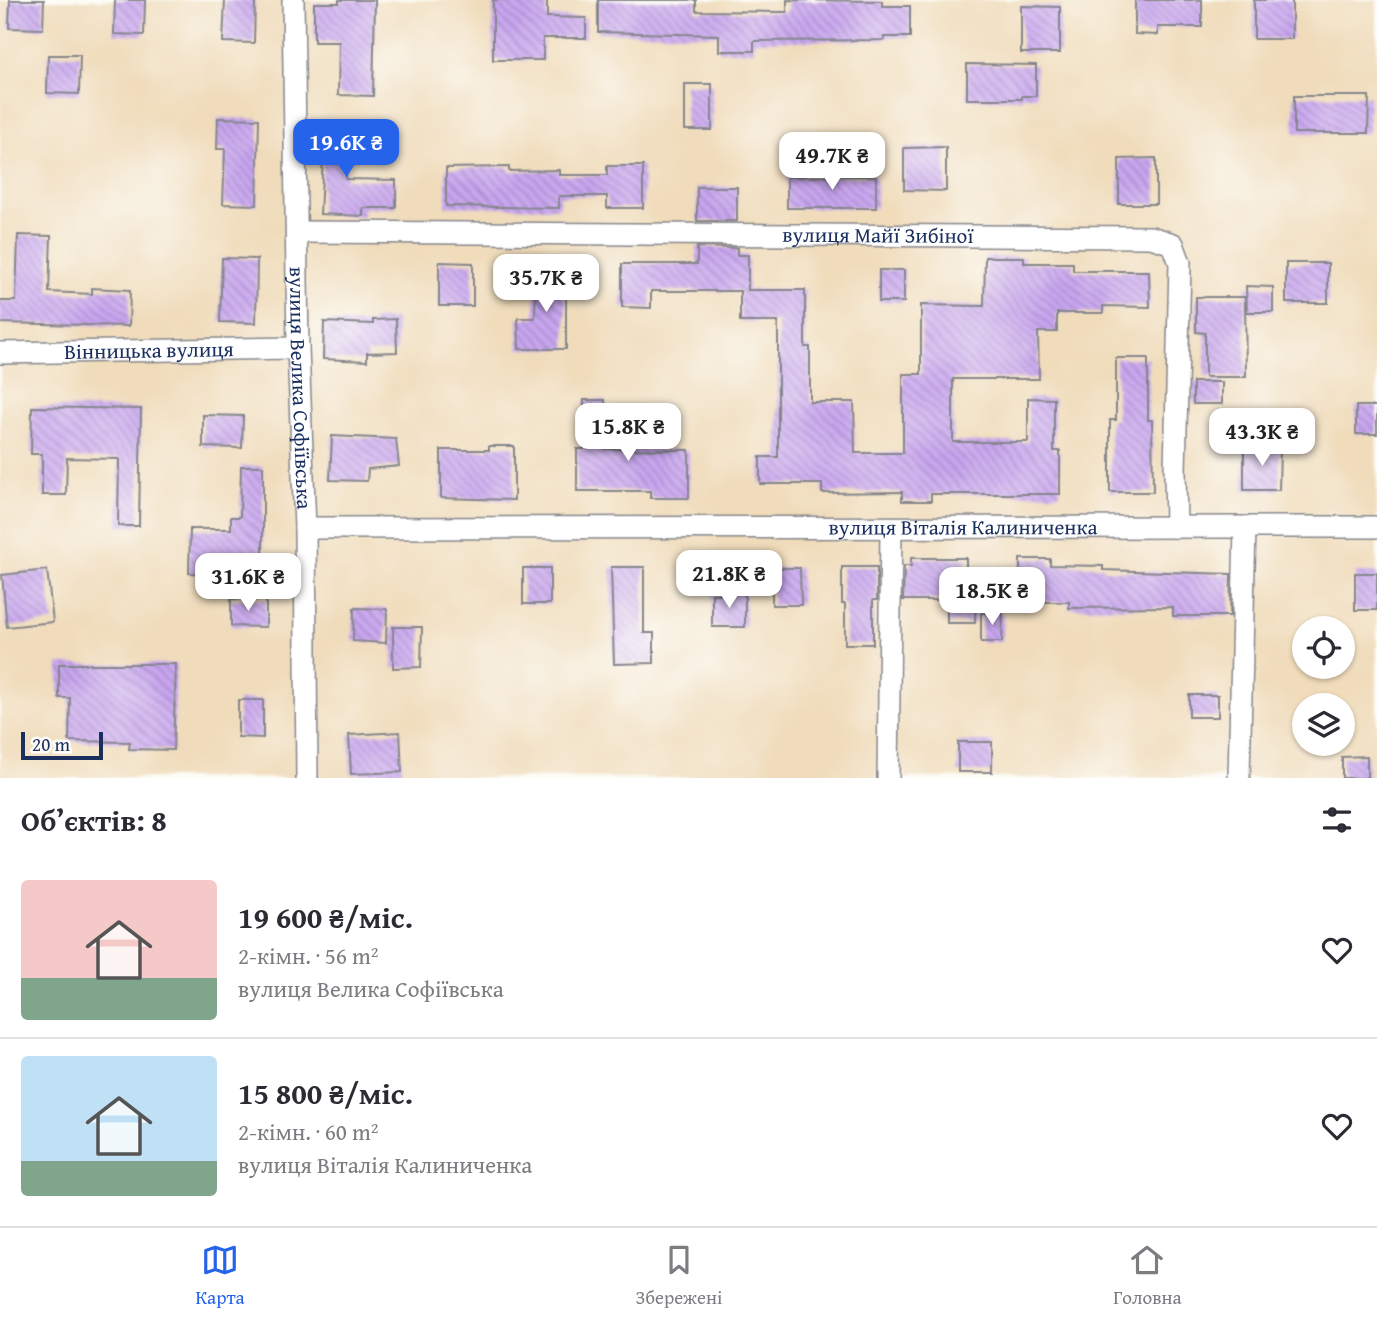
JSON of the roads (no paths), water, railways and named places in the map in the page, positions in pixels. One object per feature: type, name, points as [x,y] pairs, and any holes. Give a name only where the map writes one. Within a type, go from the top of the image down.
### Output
[{"type":"street","name":"вулиця Велика Софіївська","points":[[293,0],[298,348],[305,528],[307,778]]},
{"type":"street","name":"вулиця Майї Зибіної","points":[[296,232],[1151,237],[1173,244],[1180,263],[1175,471],[1177,527]]},
{"type":"street","name":"Вінницька вулиця","points":[[0,352],[298,348]]},
{"type":"street","points":[[1239,778],[1245,527]]},
{"type":"street","name":"вулиця Віталія Калиниченка","points":[[305,528],[1377,527]]},
{"type":"street","points":[[888,778],[891,528]]}]
